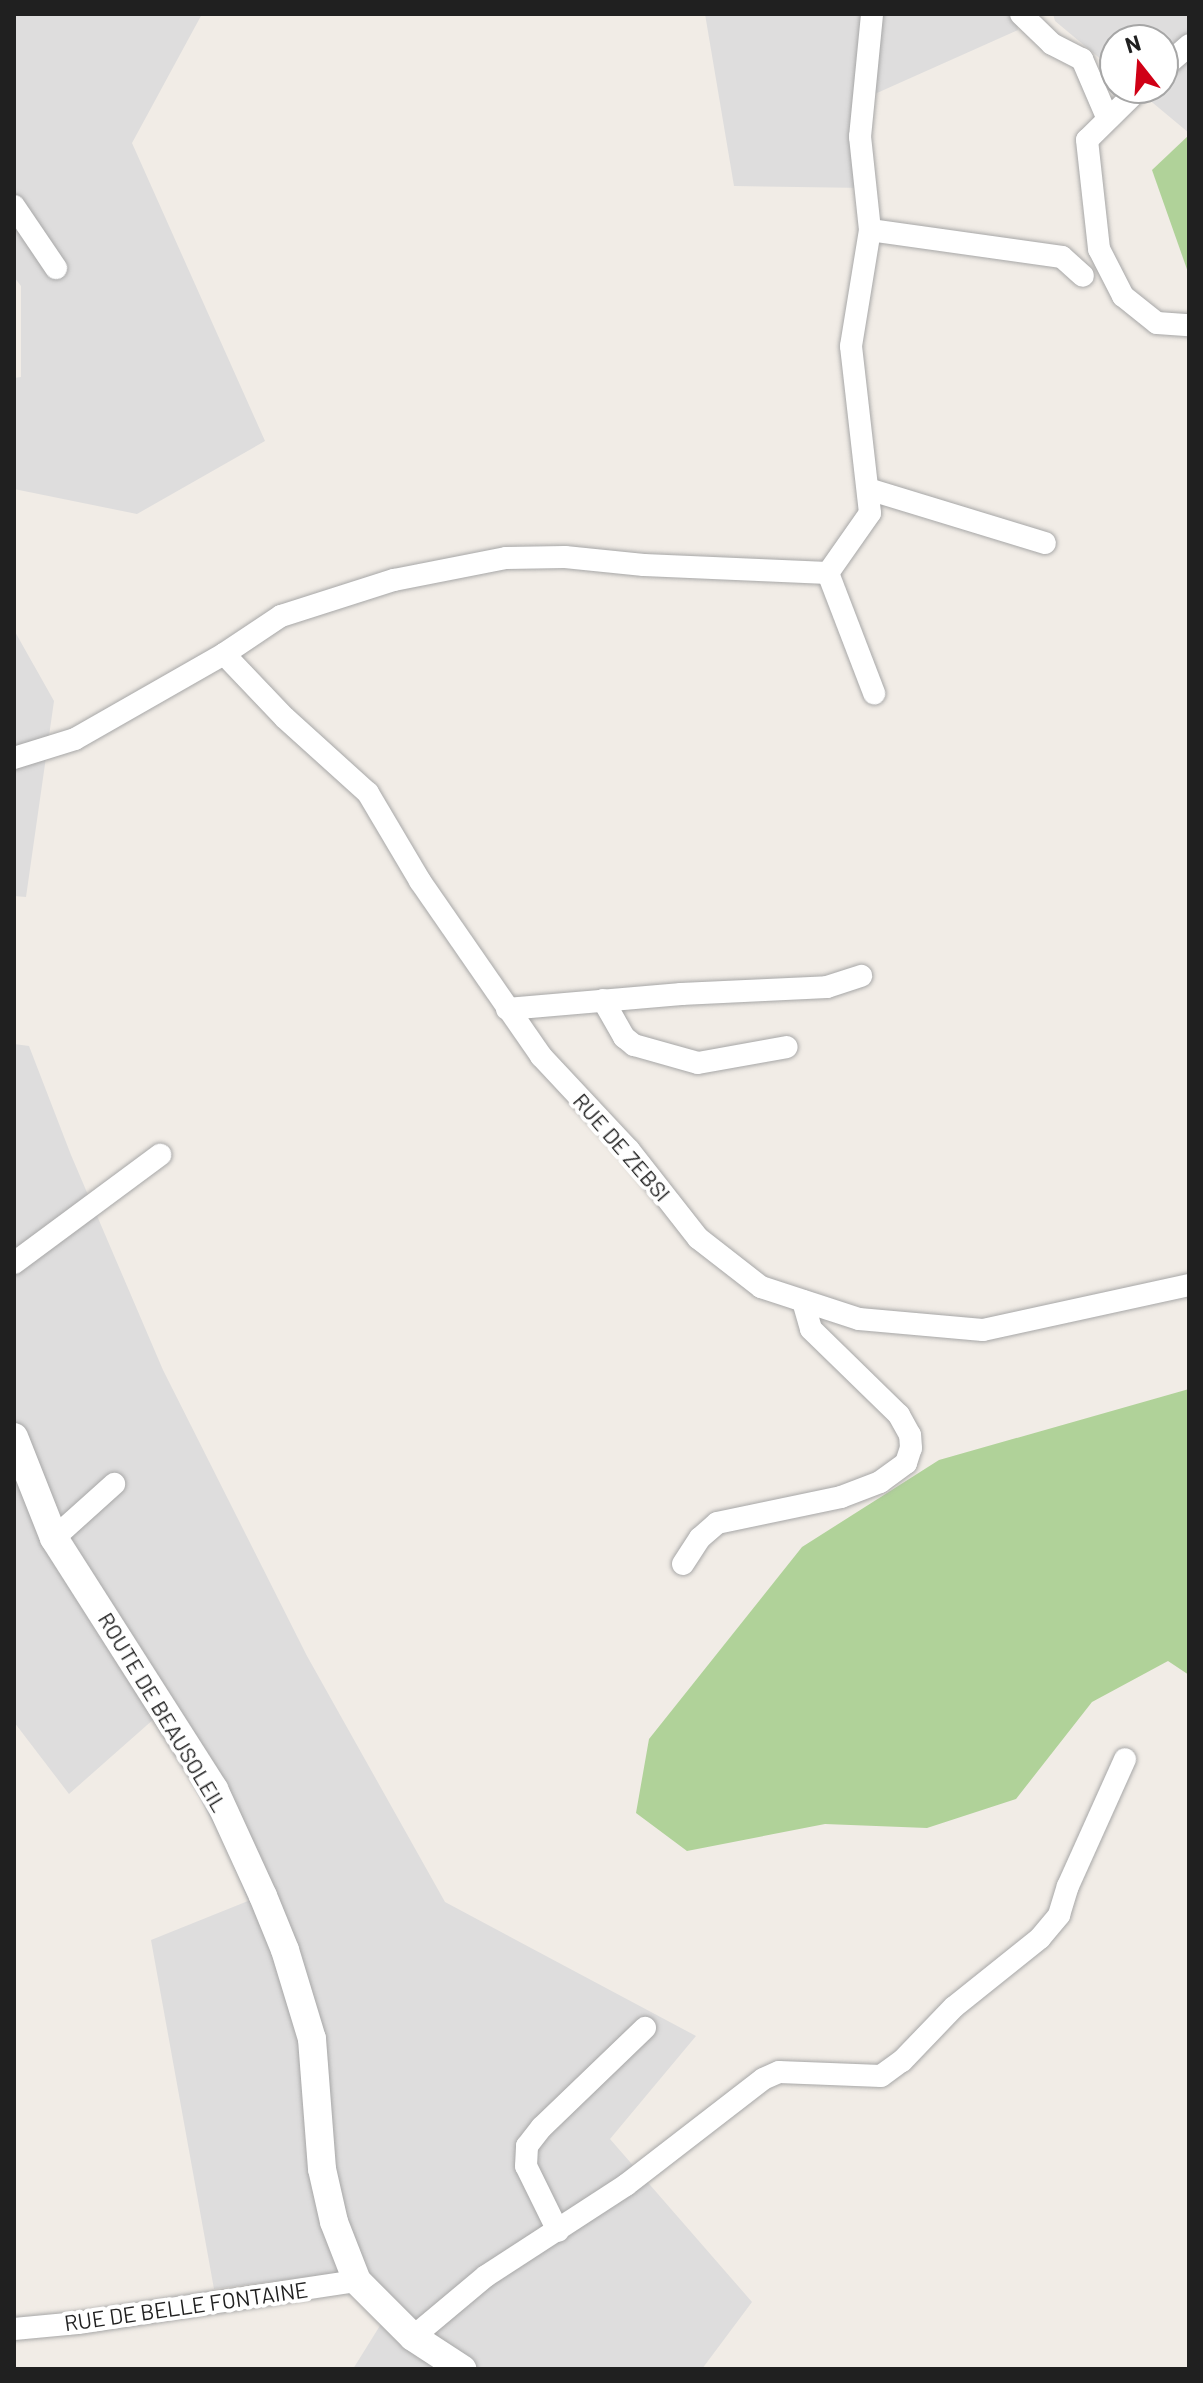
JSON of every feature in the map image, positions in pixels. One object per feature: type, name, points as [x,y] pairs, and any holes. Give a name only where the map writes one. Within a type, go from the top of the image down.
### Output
[{"type":"street","points":[[828,573],[870,513],[851,346],[870,230],[860,137],[872,14]]},
{"type":"street","points":[[1021,14],[1052,44],[1082,59],[1107,117]]},
{"type":"street","points":[[1122,104],[1087,140],[1099,249],[1123,296],[1157,323],[1189,325]]},
{"type":"street","points":[[14,206],[56,268]]},
{"type":"street","points":[[870,230],[1062,257],[1083,276]]},
{"type":"street","points":[[868,489],[1045,543]]},
{"type":"street","points":[[14,758],[75,739],[224,654],[281,616],[394,580],[506,558],[565,557],[673,567],[828,573]]},
{"type":"street","points":[[828,573],[874,693]]},
{"type":"street","name":"RUE DE ZEBSI","points":[[224,654],[285,718],[368,793],[420,881],[541,1056],[629,1150],[698,1238],[761,1287],[859,1319],[983,1330],[1189,1285]]},
{"type":"street","points":[[507,1009],[827,987],[861,976]]},
{"type":"street","points":[[603,1000],[624,1037],[634,1045],[698,1063],[787,1047]]},
{"type":"street","points":[[14,1263],[160,1155]]},
{"type":"street","points":[[683,1564],[700,1538],[717,1523],[841,1497],[880,1482],[906,1463],[911,1448],[910,1435],[899,1415],[811,1329],[803,1301]]},
{"type":"street","name":"ROUTE DE BEAUSOLEIL","points":[[14,1437],[54,1538],[214,1789],[285,1950],[312,2039],[322,2169],[334,2222],[357,2281],[413,2337],[462,2369]]},
{"type":"street","points":[[54,1538],[114,1484]]},
{"type":"street","points":[[413,2337],[486,2276],[558,2231],[682,2145],[737,2096],[763,2079],[779,2072],[881,2076],[902,2061],[954,2007],[1040,1938],[1059,1915],[1068,1886],[1125,1759]]},
{"type":"street","points":[[558,2231],[526,2166],[527,2146],[542,2127],[645,2028]]},
{"type":"street","name":"RUE DE BELLE FONTAINE","points":[[14,2329],[78,2323],[357,2281]]},
{"type":"shaded area","points":[[14,14],[202,14],[132,143],[265,441],[137,514],[14,489],[14,378],[21,377],[21,286],[14,277]]},
{"type":"shaded area","points":[[705,14],[1015,14],[1018,30],[868,97],[867,188],[734,186]]},
{"type":"shaded area","points":[[1053,14],[1189,14],[1189,133],[1154,104],[1179,104],[1179,24],[1099,24],[1099,58],[1055,21]]},
{"type":"shaded area","points":[[14,630],[54,701],[26,897],[14,896]]},
{"type":"shaded area","points":[[14,1044],[29,1046],[71,1155],[163,1370],[307,1656],[445,1902],[696,2036],[610,2139],[752,2302],[702,2369],[353,2369],[381,2324],[337,2273],[214,2289],[151,1940],[248,1901],[226,1846],[155,1718],[69,1794],[14,1722]]},
{"type":"green space","points":[[1189,135],[1189,275],[1152,170]]},
{"type":"green space","points":[[1189,1389],[1189,1675],[1168,1661],[1092,1702],[1016,1799],[927,1828],[825,1824],[687,1851],[636,1813],[649,1739],[802,1547],[939,1460]]}]
